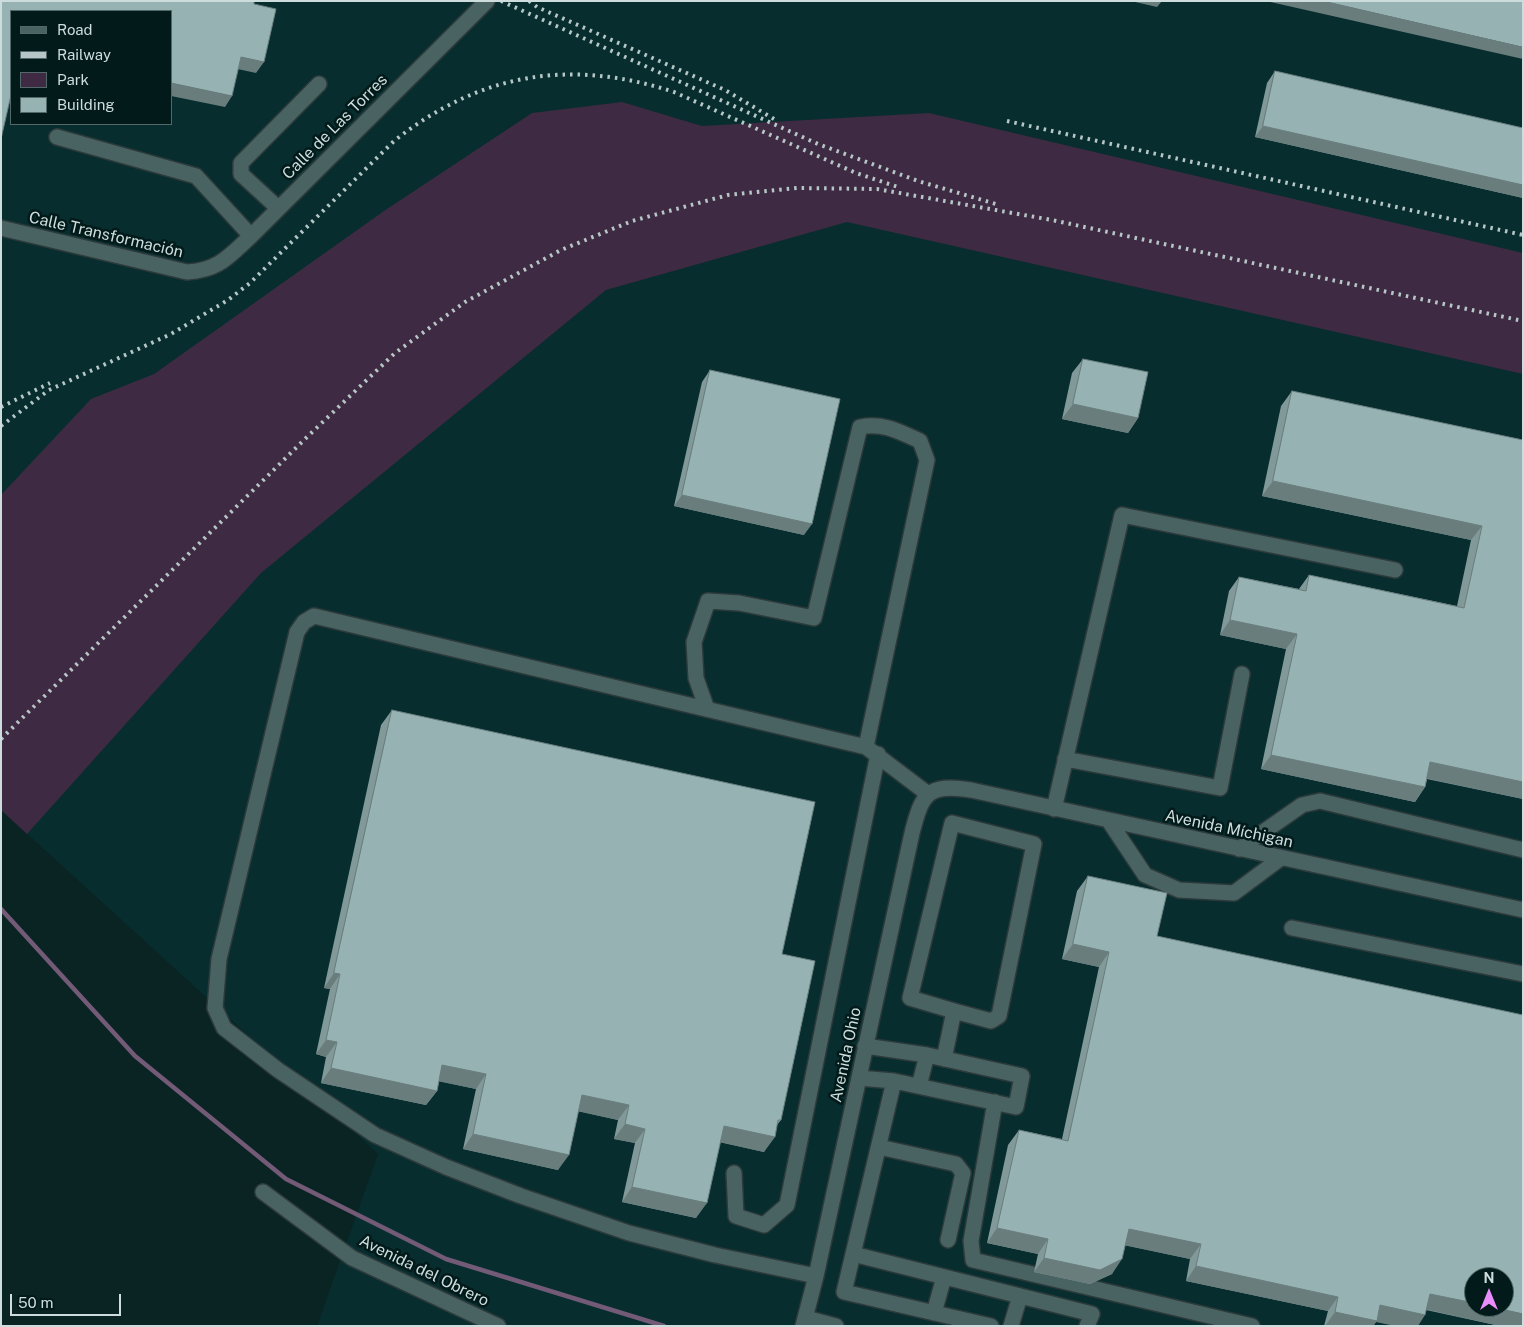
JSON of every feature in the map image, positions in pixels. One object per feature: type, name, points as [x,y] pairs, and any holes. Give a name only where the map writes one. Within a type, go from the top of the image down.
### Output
[{"type":"street","name":"Calle de Las Torres","points":[[204,271],[221,262],[251,236],[487,1]]},
{"type":"street","points":[[278,208],[242,174],[241,164],[319,84]]},
{"type":"street","points":[[57,138],[196,176],[251,236]]},
{"type":"street","name":"Calle Transformación","points":[[1,228],[187,272],[204,271]]},
{"type":"street","points":[[707,709],[696,678],[694,642],[708,601],[739,603],[814,618],[860,427],[873,424],[897,430],[920,441],[927,460],[787,1205],[764,1225],[736,1216],[734,1173]]},
{"type":"street","points":[[1054,809],[1122,515],[1395,570]]},
{"type":"street","points":[[816,1276],[715,1255],[629,1234],[521,1196],[412,1153],[375,1135],[278,1070],[224,1028],[215,1008],[219,959],[298,632],[304,622],[314,616],[872,750],[928,794]]},
{"type":"street","points":[[1065,759],[1220,788],[1242,674]]},
{"type":"street","name":"Avenida Míchigan","points":[[928,794],[946,787],[956,788],[1523,910]]},
{"type":"street","name":"Avenida Ohio","points":[[805,1322],[912,834],[918,811],[922,801],[928,794]]},
{"type":"street","points":[[1239,849],[1302,805],[1320,801],[1523,850]]},
{"type":"street","points":[[1109,821],[1145,874],[1179,890],[1234,894],[1281,858]]},
{"type":"street","points":[[952,823],[1034,844],[999,1016],[991,1021],[954,1011],[910,998],[952,823]]},
{"type":"street","points":[[1292,928],[1523,974]]},
{"type":"street","points":[[944,1059],[954,1011]]},
{"type":"street","points":[[859,1078],[894,1081],[1016,1107],[1022,1076],[927,1055],[865,1046]]},
{"type":"street","points":[[919,1086],[927,1055]]},
{"type":"street","points":[[894,1081],[844,1292],[991,1326]]},
{"type":"street","points":[[995,1102],[971,1241],[973,1260],[1252,1326]]},
{"type":"street","points":[[879,1147],[956,1164],[963,1172],[948,1240]]},
{"type":"street","name":"Avenida del Obrero","points":[[264,1192],[352,1258],[498,1326]]},
{"type":"street","points":[[853,1254],[1092,1314],[1087,1326]]},
{"type":"street","points":[[934,1313],[944,1277]]},
{"type":"street","points":[[1011,1326],[1020,1296]]},
{"type":"street","points":[[805,1322],[836,1326]]},
{"type":"shaded area","points":[[1,1],[1523,1],[1523,1326],[317,1326],[378,1154],[1,810]]},
{"type":"green space","points":[[622,102],[702,126],[929,113],[1523,253],[1523,374],[847,222],[606,290],[261,573],[27,834],[1,810],[1,495],[91,399],[154,374],[384,211],[532,113]]},
{"type":"building","points":[[1,1],[254,1],[254,4],[276,9],[264,62],[241,57],[232,96],[172,83],[172,10],[10,10],[10,99],[1,139]]},
{"type":"building","points":[[1323,1],[1523,1],[1523,47]]},
{"type":"building","points":[[1275,71],[1523,128],[1523,185],[1263,126]]},
{"type":"building","points":[[1083,359],[1148,372],[1138,418],[1073,404]]},
{"type":"building","points":[[710,370],[840,399],[812,524],[682,495]]},
{"type":"building","points":[[1292,391],[1523,440],[1523,782],[1430,762],[1425,787],[1271,755],[1297,634],[1230,620],[1239,577],[1306,591],[1309,575],[1464,608],[1482,526],[1273,481]]},
{"type":"building","points":[[392,710],[815,802],[782,954],[815,961],[781,1120],[778,1120],[775,1137],[724,1126],[707,1203],[632,1187],[645,1129],[625,1124],[629,1105],[582,1095],[569,1155],[473,1134],[486,1074],[442,1065],[437,1091],[331,1068],[337,1042],[326,1040],[340,974],[334,973]]},
{"type":"building","points":[[1088,876],[1167,893],[1157,936],[1523,1015],[1523,1314],[1514,1312],[1514,1267],[1464,1267],[1464,1301],[1430,1294],[1425,1315],[1380,1305],[1377,1321],[1335,1312],[1338,1297],[1196,1266],[1201,1244],[1129,1229],[1122,1259],[1100,1270],[1044,1258],[1048,1239],[997,1228],[1019,1130],[1068,1141],[1109,952],[1073,944]]},
{"type":"waterway","points":[[1,909],[135,1056],[286,1179],[446,1259],[664,1326]]},
{"type":"railway","points":[[501,1],[818,144],[918,181],[996,204]]},
{"type":"railway","points":[[529,1],[537,7],[725,90],[774,119]]},
{"type":"railway","points":[[1,426],[49,390],[171,334],[228,300],[250,283],[394,141],[426,118],[459,100],[493,87],[527,78],[562,75],[598,76],[636,82],[674,92],[856,173],[898,187]]},
{"type":"railway","points":[[1007,121],[1523,235]]},
{"type":"railway","points":[[1,739],[306,438],[395,353],[465,302],[561,250],[632,221],[728,195],[797,188],[877,189],[1052,220],[1523,321]]},
{"type":"railway","points":[[1,407],[50,383]]}]
